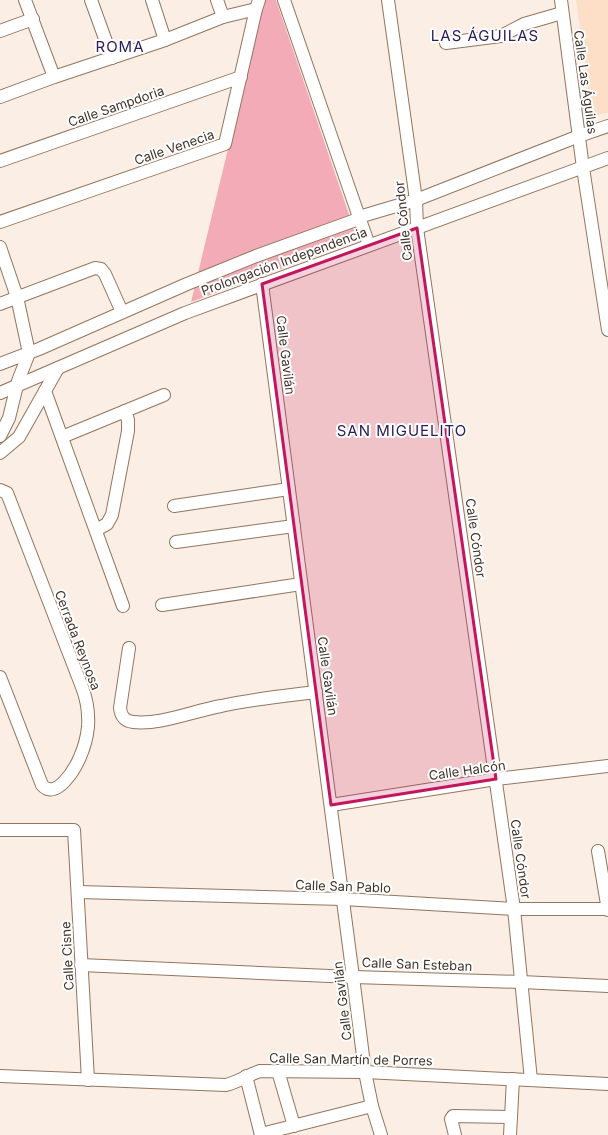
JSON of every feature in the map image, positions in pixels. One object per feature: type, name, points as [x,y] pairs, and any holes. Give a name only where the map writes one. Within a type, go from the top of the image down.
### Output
[{"type":"street","points":[[25,0],[54,77]]},
{"type":"street","points":[[90,0],[112,58]]},
{"type":"street","points":[[152,0],[165,40]]},
{"type":"street","points":[[217,0],[223,17]]},
{"type":"street","points":[[284,0],[369,245]]},
{"type":"street","name":"Calle Cóndor","points":[[388,0],[416,200],[417,228],[514,909],[531,1080]]},
{"type":"street","name":"Calle Las Águilas","points":[[560,0],[583,168],[608,330]]},
{"type":"street","points":[[0,97],[54,77],[165,40],[258,4]]},
{"type":"street","name":"Calle Venecia","points":[[0,222],[225,144],[258,4]]},
{"type":"street","points":[[446,43],[501,36],[524,24],[562,12]]},
{"type":"street","points":[[0,31],[33,19]]},
{"type":"street","name":"Calle Sampdoria","points":[[0,161],[241,77]]},
{"type":"street","name":"Prolongación Independencia","points":[[0,364],[39,349],[187,284],[256,256],[359,218],[416,200],[608,126]]},
{"type":"street","name":"Prolongación Independencia","points":[[0,393],[185,313],[608,158]]},
{"type":"street","points":[[0,247],[17,297],[29,353],[17,386],[9,418],[0,436]]},
{"type":"street","points":[[0,304],[96,268],[101,269],[105,274],[122,312]]},
{"type":"street","name":"Calle Gavilán","points":[[262,284],[365,1072],[372,1106],[381,1135]]},
{"type":"street","points":[[0,454],[19,437],[58,368]]},
{"type":"street","points":[[45,391],[123,606]]},
{"type":"street","points":[[62,437],[164,395]]},
{"type":"street","points":[[96,530],[107,524],[112,515],[128,432],[128,420],[125,411]]},
{"type":"street","points":[[174,506],[289,489]]},
{"type":"street","name":"Cerrada Reynosa","points":[[0,490],[7,493],[82,687],[87,705],[88,728],[80,757],[70,774],[57,788],[50,790],[46,789],[42,785],[0,677]]},
{"type":"street","points":[[176,542],[294,526]]},
{"type":"street","points":[[162,605],[301,584]]},
{"type":"street","points":[[129,648],[120,708],[121,715],[125,720],[132,722],[157,721],[221,706],[316,692]]},
{"type":"street","name":"Calle Halcón","points":[[330,805],[496,779],[608,766]]},
{"type":"street","name":"Calle Cisne","points":[[0,830],[74,830],[88,1080]]},
{"type":"street","points":[[598,851],[608,910]]},
{"type":"street","name":"Calle San Pablo","points":[[78,892],[343,899],[514,909],[608,910]]},
{"type":"street","name":"Calle San Esteban","points":[[81,965],[608,986]]},
{"type":"street","name":"Calle San Martín de Porres","points":[[0,1076],[226,1085],[238,1082],[246,1076],[260,1071],[365,1072],[608,1084]]},
{"type":"street","points":[[278,1071],[294,1126]]},
{"type":"street","points":[[246,1076],[261,1135],[372,1106]]},
{"type":"street","points":[[510,1135],[513,1079]]},
{"type":"street","points":[[455,1135],[451,1119],[453,1116],[511,1117]]},
{"type":"highlighted area","points":[[417,228],[496,779],[331,805],[262,284]]},
{"type":"shaded area","points":[[264,0],[276,0],[358,241],[191,302]]},
{"type":"shaded area","points":[[576,0],[608,0],[608,113],[592,116]]},
{"type":"district","name":"LAS ÁGUILAS","points":[[485,36]]},
{"type":"district","name":"ROMA","points":[[120,47]]},
{"type":"district","name":"SAN MIGUELITO","points":[[402,431]]}]
